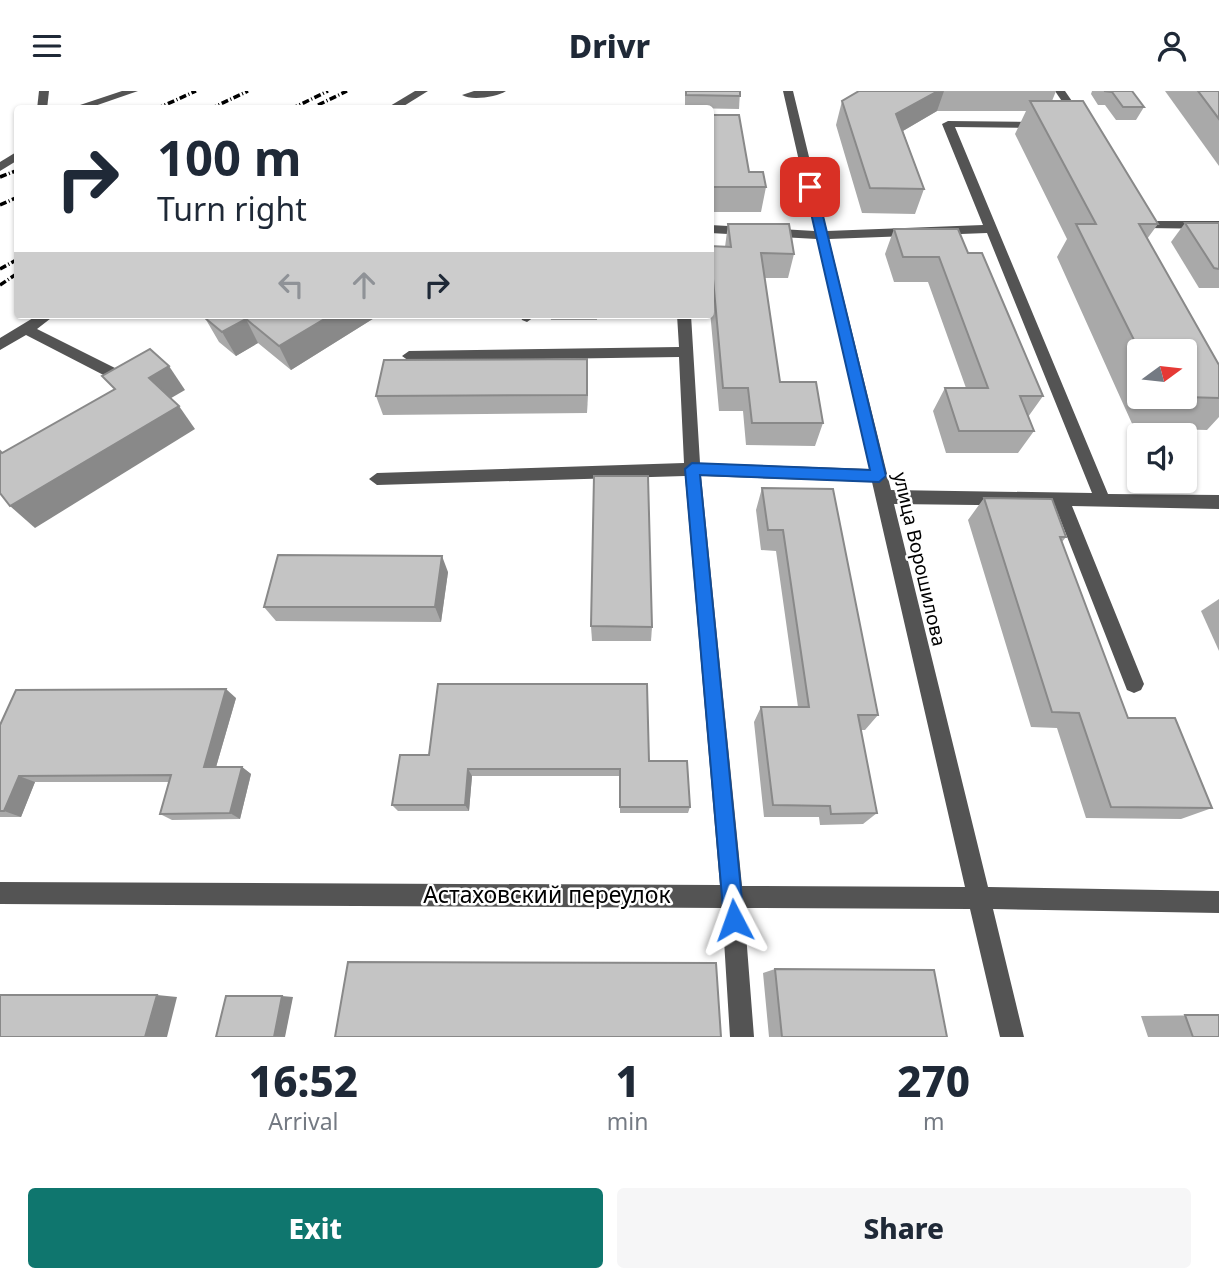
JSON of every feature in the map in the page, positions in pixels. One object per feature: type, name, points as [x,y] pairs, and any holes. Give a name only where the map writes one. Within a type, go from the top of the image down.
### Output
[{"type":"street","points":[[86,105],[133,91]]},
{"type":"street","points":[[397,105],[423,91]]},
{"type":"street","points":[[467,95],[501,91]]},
{"type":"street","name":"улица Ворошилова","points":[[788,91],[1012,1037]]},
{"type":"street","points":[[1060,91],[1075,128],[948,124],[1103,501]]},
{"type":"street","points":[[0,168],[14,157]]},
{"type":"street","points":[[1136,203],[1150,226],[1219,225]]},
{"type":"street","points":[[714,229],[822,235],[992,229]]},
{"type":"street","points":[[0,345],[42,319]]},
{"type":"street","points":[[684,319],[692,469],[732,896],[742,1037]]},
{"type":"street","points":[[26,329],[124,379]]},
{"type":"street","points":[[409,356],[686,352]]},
{"type":"street","points":[[377,479],[692,469],[879,476]]},
{"type":"street","points":[[884,497],[1219,502]]},
{"type":"street","points":[[1061,500],[1134,684]]},
{"type":"street","name":"Астаховский переулок","points":[[0,893],[732,896],[1219,902]]},
{"type":"building","points":[[686,91],[740,91],[740,96],[686,95]]},
{"type":"building","points":[[859,91],[938,91],[896,114],[924,189],[870,188],[842,101]]},
{"type":"building","points":[[1104,91],[1132,91],[1144,107],[1123,107],[1112,92]]},
{"type":"building","points":[[1198,91],[1219,91],[1219,119]]},
{"type":"building","points":[[1030,101],[1083,101],[1158,224],[1139,224],[1219,365],[1219,398],[1197,397],[1197,339],[1134,339],[1076,224],[1096,224]]},
{"type":"building","points":[[714,115],[739,115],[749,172],[763,172],[766,187],[714,187]]},
{"type":"building","points":[[1185,223],[1219,223],[1219,269],[1214,268]]},
{"type":"building","points":[[728,224],[789,224],[794,254],[761,253],[780,382],[816,382],[823,423],[752,423],[748,388],[723,388],[714,290],[714,246],[731,247]]},
{"type":"building","points":[[894,229],[958,229],[968,253],[982,253],[1043,396],[1020,396],[1034,431],[959,431],[945,388],[988,388],[939,257],[903,257]]},
{"type":"building","points":[[206,319],[246,319],[222,332]]},
{"type":"building","points":[[246,319],[324,319],[279,346]]},
{"type":"building","points":[[150,349],[169,366],[149,378],[179,406],[10,506],[0,493],[0,451],[2,453],[115,389],[102,376]]},
{"type":"building","points":[[587,359],[587,395],[376,396],[384,360]]},
{"type":"building","points":[[594,476],[648,476],[652,627],[591,626]]},
{"type":"building","points":[[762,488],[833,489],[878,715],[858,715],[877,813],[831,814],[830,806],[773,805],[761,707],[809,707],[783,530],[768,530]]},
{"type":"building","points":[[984,498],[1052,499],[1066,537],[1060,537],[1128,718],[1175,718],[1212,808],[1111,807],[1079,713],[1052,712]]},
{"type":"building","points":[[278,555],[442,556],[435,607],[264,607]]},
{"type":"building","points":[[438,684],[647,684],[649,761],[687,761],[690,807],[620,807],[620,769],[468,769],[465,805],[392,805],[400,755],[429,755]]},
{"type":"building","points":[[226,689],[204,767],[242,767],[230,813],[160,814],[171,775],[19,776],[4,811],[0,811],[0,725],[16,690]]},
{"type":"building","points":[[348,962],[716,963],[721,1037],[335,1037]]},
{"type":"building","points":[[775,969],[934,970],[947,1037],[782,1037]]},
{"type":"building","points":[[0,995],[157,995],[145,1037],[0,1037]]},
{"type":"building","points":[[226,996],[282,996],[274,1037],[216,1037]]},
{"type":"building","points":[[1185,1015],[1219,1015],[1219,1037],[1193,1037]]},
{"type":"railway","points":[[165,105],[196,91]]},
{"type":"railway","points":[[218,105],[248,91]]},
{"type":"railway","points":[[299,105],[328,91]]},
{"type":"railway","points":[[318,105],[347,91]]},
{"type":"railway","points":[[0,177],[14,172]]},
{"type":"railway","points":[[0,205],[14,199]]},
{"type":"railway","points":[[0,269],[14,261]]},
{"type":"railway","points":[[0,285],[14,276]]},
{"type":"route","points":[[734,920],[692,469],[879,476],[810,187]]}]
